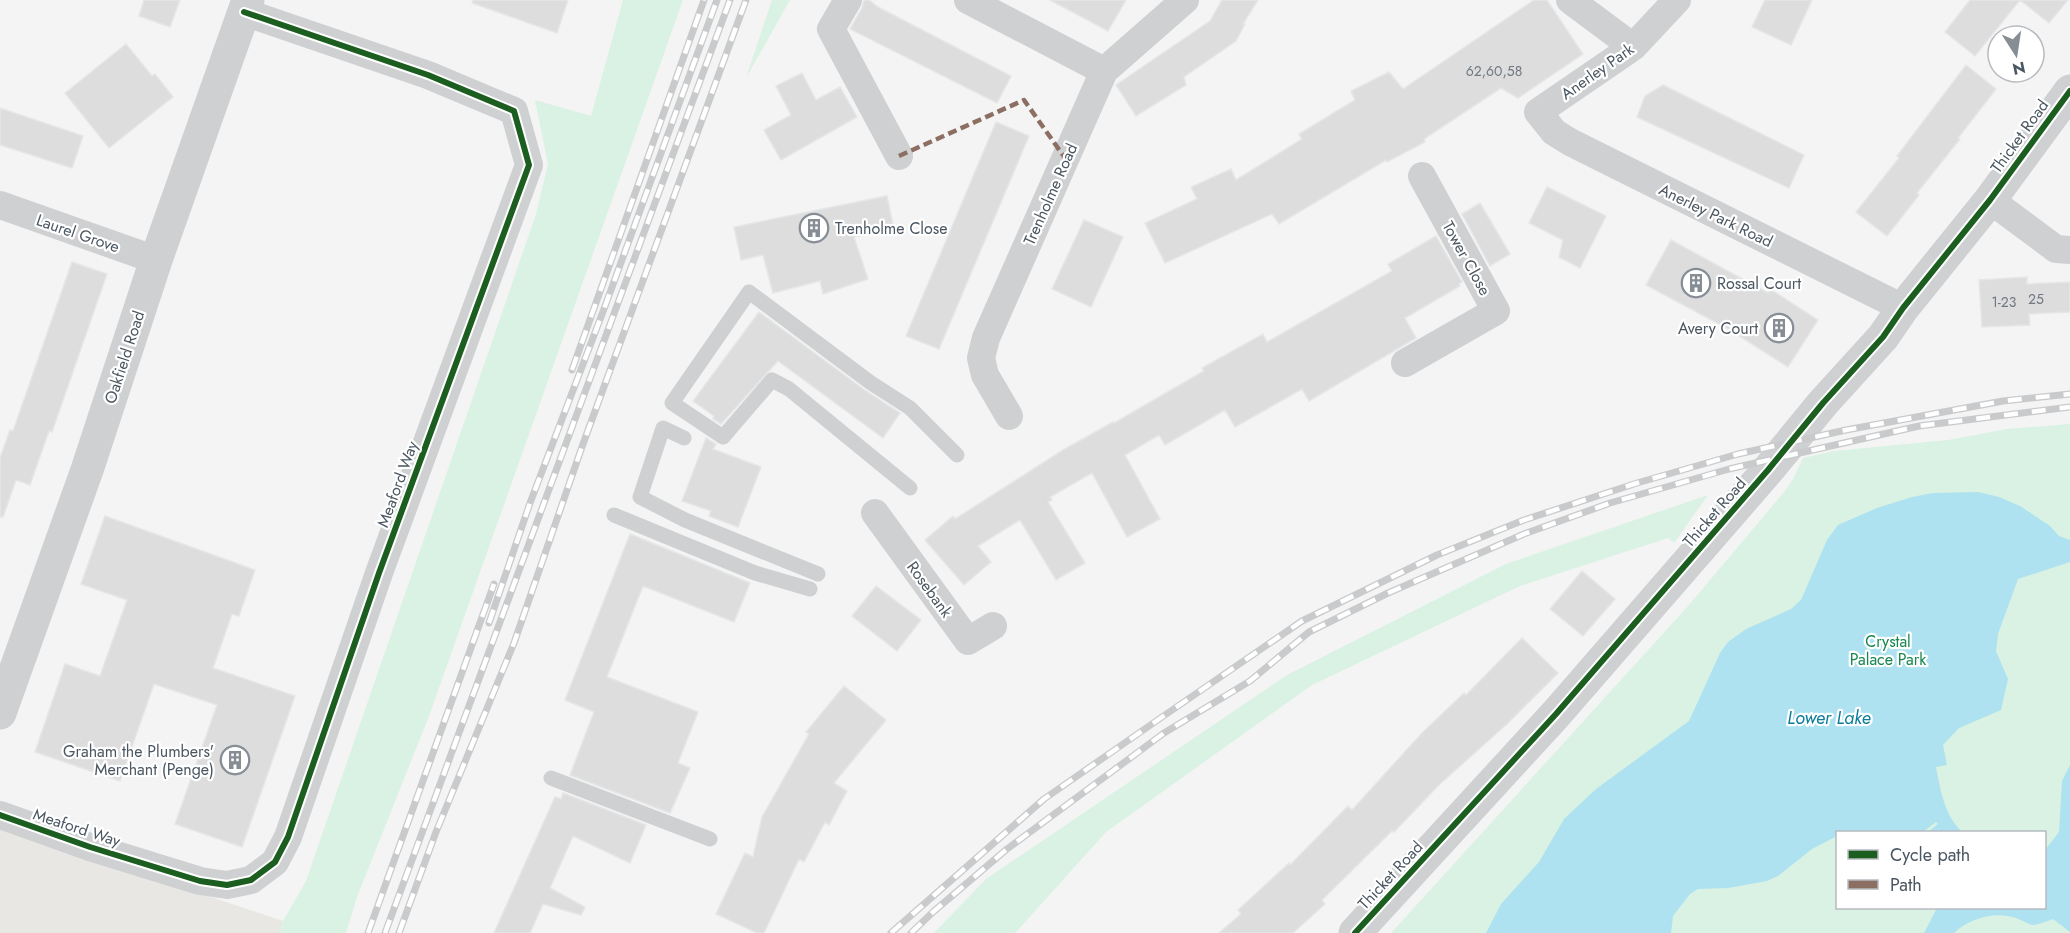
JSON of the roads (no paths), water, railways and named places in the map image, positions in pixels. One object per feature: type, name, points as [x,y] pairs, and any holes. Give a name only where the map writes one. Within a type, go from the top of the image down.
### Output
[{"type":"street","points":[[848,0],[831,29],[899,156]]},
{"type":"street","points":[[968,0],[1104,71]]},
{"type":"street","name":"Trenholme Road","points":[[1009,416],[985,375],[981,358],[986,338],[1104,71],[1185,0]]},
{"type":"street","points":[[1570,0],[1633,47]]},
{"type":"street","name":"Anerley Park","points":[[1538,112],[1633,47],[1677,0]]},
{"type":"street","name":"Oakfield Road","points":[[0,713],[87,470],[156,260],[246,6]]},
{"type":"street","name":"Meaford Way","points":[[0,815],[200,881],[227,885],[251,880],[275,862],[288,837],[379,573],[529,165],[514,111],[428,75],[246,6]]},
{"type":"street","name":"Thicket Road","points":[[1355,933],[1557,714],[1823,403],[1883,337],[1903,308],[1990,200],[2070,91]]},
{"type":"street","name":"Anerley Park Road","points":[[1538,112],[1554,132],[1570,142],[1903,308]]},
{"type":"street","name":"Tower Close","points":[[1405,363],[1496,311],[1422,176]]},
{"type":"street","points":[[1990,200],[2056,249],[2070,250]]},
{"type":"street","name":"Laurel Grove","points":[[0,206],[156,260]]},
{"type":"street","name":"Rosebank","points":[[875,513],[968,641],[993,626]]},
{"type":"lane","points":[[910,488],[789,389],[772,380],[723,437],[672,403],[749,292],[910,408],[957,455]]},
{"type":"lane","points":[[684,438],[663,428],[640,496],[685,520],[818,574]]},
{"type":"lane","points":[[614,515],[755,573],[810,590]]},
{"type":"lane","points":[[551,778],[710,840]]},
{"type":"water","name":"Lower Lake","points":[[1978,492],[1999,497],[2020,506],[2050,526],[2059,536],[2070,540],[2070,562],[2018,579],[1998,634],[1996,651],[2008,679],[2001,710],[1959,728],[1943,745],[1947,765],[1936,767],[1947,810],[1961,831],[1929,831],[1938,824],[1936,822],[1924,831],[1836,831],[1836,837],[1812,849],[1778,876],[1767,881],[1728,888],[1698,889],[1690,894],[1673,916],[1671,933],[1486,933],[1501,904],[1539,862],[1564,819],[1596,789],[1689,721],[1720,653],[1728,642],[1746,629],[1791,609],[1801,600],[1827,540],[1838,525],[1877,508],[1933,493]]},
{"type":"water","points":[[2070,765],[2070,932],[2053,919],[2034,925],[2000,915],[1983,917],[1967,923],[1954,933],[1924,933],[1936,909],[2046,909],[2046,849],[2059,832],[2062,781]]},
{"type":"railway","points":[[572,370],[704,0]]},
{"type":"railway","points":[[489,623],[530,503],[717,0]]},
{"type":"railway","points":[[385,933],[730,0]]},
{"type":"railway","points":[[399,933],[436,832],[514,643],[583,444],[746,0]]},
{"type":"railway","points":[[891,933],[1044,799],[1162,717],[1302,621],[1437,555],[1524,520],[1637,483],[1738,454],[1846,430],[2003,401],[2070,394]]},
{"type":"railway","points":[[911,933],[1007,849],[1164,733],[1250,681],[1309,632],[1388,593],[1524,534],[1610,503],[1729,469],[1919,426],[2070,407]]},
{"type":"railway","points":[[368,933],[494,584]]},
{"type":"place","name":"Trenholme Close","points":[[814,228]]},
{"type":"place","name":"Rossal Court","points":[[1696,283]]},
{"type":"place","name":"Avery Court","points":[[1779,328]]},
{"type":"place","name":"Graham the Plumbers' Merchant (Penge)","points":[[235,760]]},
{"type":"park label","name":"Crystal Palace Park","points":[[1888,650]]}]
